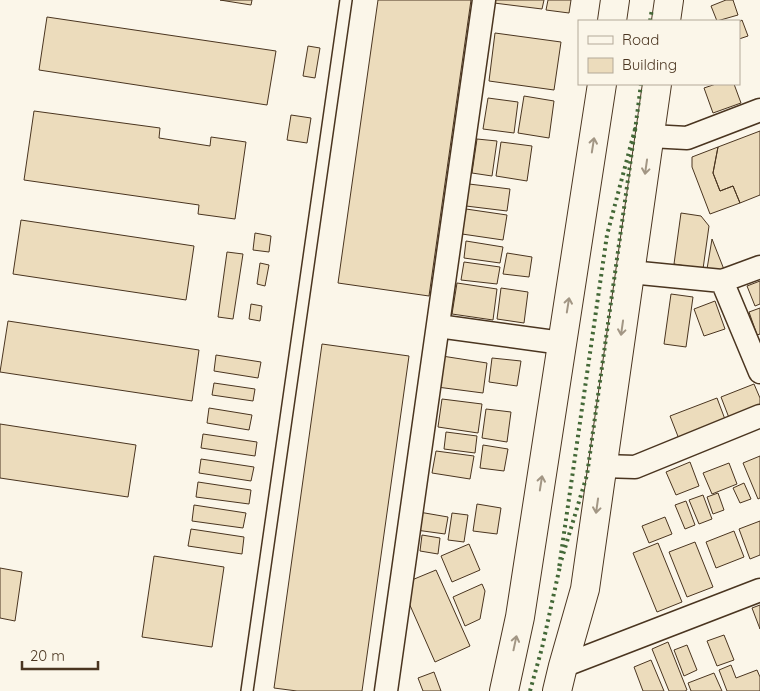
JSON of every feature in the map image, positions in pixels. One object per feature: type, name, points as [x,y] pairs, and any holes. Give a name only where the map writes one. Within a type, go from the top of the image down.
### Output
[{"type":"street","points":[[386,691],[484,0]]},
{"type":"street","points":[[612,20],[615,0]]},
{"type":"street","points":[[666,20],[669,0]]},
{"type":"street","points":[[504,691],[520,617],[602,85]]},
{"type":"street","points":[[560,678],[585,589],[657,85]]},
{"type":"street","points":[[650,136],[686,138],[760,110]]},
{"type":"street","points":[[630,272],[722,281],[760,267]]},
{"type":"street","points":[[722,281],[760,372]]},
{"type":"street","points":[[438,326],[562,343]]},
{"type":"street","points":[[602,466],[635,467],[760,416]]},
{"type":"street","points":[[560,678],[760,590]]},
{"type":"lane","points":[[246,691],[346,0]]},
{"type":"building","points":[[220,0],[252,0],[251,5]]},
{"type":"building","points":[[378,0],[471,0],[429,296],[338,283]]},
{"type":"building","points":[[494,0],[544,0],[542,9],[494,3]]},
{"type":"building","points":[[548,0],[571,0],[569,13],[546,10]]},
{"type":"building","points":[[726,0],[733,0],[738,15],[717,20],[711,6]]},
{"type":"building","points":[[47,17],[276,51],[267,105],[39,70]]},
{"type":"building","points":[[742,20],[748,36],[740,39],[740,21]]},
{"type":"building","points":[[495,33],[561,42],[554,90],[489,81]]},
{"type":"building","points":[[308,46],[320,48],[315,78],[303,76]]},
{"type":"building","points":[[713,85],[734,85],[741,103],[713,113],[704,88]]},
{"type":"building","points":[[524,96],[554,101],[549,138],[518,133]]},
{"type":"building","points":[[488,98],[518,102],[514,133],[483,129]]},
{"type":"building","points":[[34,111],[160,128],[159,138],[210,146],[211,137],[246,142],[235,219],[198,214],[199,205],[24,180]]},
{"type":"building","points":[[291,115],[311,118],[307,143],[287,140]]},
{"type":"building","points":[[760,131],[760,195],[740,203],[733,186],[720,191],[713,173],[718,147]]},
{"type":"building","points":[[477,139],[497,141],[492,176],[472,173]]},
{"type":"building","points":[[501,142],[532,146],[527,181],[496,176]]},
{"type":"building","points":[[718,147],[713,173],[720,191],[733,186],[740,203],[710,214],[692,167],[692,157]]},
{"type":"building","points":[[469,184],[510,189],[507,211],[466,206]]},
{"type":"building","points":[[466,209],[507,215],[503,240],[462,234]]},
{"type":"building","points":[[681,213],[701,216],[709,226],[703,269],[674,264]]},
{"type":"building","points":[[21,220],[194,246],[186,300],[13,274]]},
{"type":"building","points":[[255,233],[271,236],[269,252],[253,250]]},
{"type":"building","points":[[712,239],[725,272],[707,269]]},
{"type":"building","points":[[466,241],[503,247],[500,263],[464,258]]},
{"type":"building","points":[[227,252],[243,254],[233,319],[218,317]]},
{"type":"building","points":[[507,253],[532,257],[529,277],[503,274]]},
{"type":"building","points":[[464,262],[500,267],[497,284],[461,280]]},
{"type":"building","points":[[260,263],[269,265],[265,286],[257,284]]},
{"type":"building","points":[[760,281],[760,304],[755,306],[747,286]]},
{"type":"building","points":[[457,283],[497,289],[493,320],[452,314]]},
{"type":"building","points":[[501,288],[528,292],[524,323],[497,319]]},
{"type":"building","points":[[671,294],[693,297],[686,347],[664,344]]},
{"type":"building","points":[[715,301],[725,329],[704,336],[694,309]]},
{"type":"building","points":[[251,304],[262,306],[260,321],[249,319]]},
{"type":"building","points":[[760,308],[760,334],[757,335],[749,312]]},
{"type":"building","points":[[8,321],[199,350],[192,401],[0,372]]},
{"type":"building","points":[[322,344],[409,356],[362,691],[297,691],[274,688]]},
{"type":"building","points":[[216,355],[261,362],[258,378],[214,371]]},
{"type":"building","points":[[442,356],[487,363],[483,393],[437,387]]},
{"type":"building","points":[[492,358],[521,361],[517,386],[489,382]]},
{"type":"building","points":[[214,383],[255,389],[253,401],[212,395]]},
{"type":"building","points":[[754,384],[760,398],[760,412],[731,423],[721,397]]},
{"type":"building","points":[[717,398],[726,422],[679,439],[670,416]]},
{"type":"building","points":[[442,399],[482,404],[478,433],[438,427]]},
{"type":"building","points":[[209,408],[252,415],[249,430],[207,423]]},
{"type":"building","points":[[486,409],[511,412],[507,442],[482,438]]},
{"type":"building","points":[[0,424],[136,445],[128,497],[0,478]]},
{"type":"building","points":[[446,432],[477,436],[475,453],[444,449]]},
{"type":"building","points":[[203,434],[257,442],[255,456],[201,448]]},
{"type":"building","points":[[483,445],[508,449],[504,471],[480,468]]},
{"type":"building","points":[[436,451],[474,456],[470,479],[432,473]]},
{"type":"building","points":[[760,456],[760,498],[758,499],[743,463]]},
{"type":"building","points":[[201,459],[254,467],[251,481],[199,473]]},
{"type":"building","points":[[690,462],[699,486],[676,495],[666,472]]},
{"type":"building","points":[[729,463],[737,484],[712,494],[703,473]]},
{"type":"building","points":[[198,482],[251,490],[249,504],[196,497]]},
{"type":"building","points":[[744,483],[751,499],[740,503],[733,488]]},
{"type":"building","points":[[718,493],[724,510],[713,514],[707,497]]},
{"type":"building","points":[[703,495],[712,519],[699,524],[689,500]]},
{"type":"building","points":[[686,501],[695,525],[685,529],[675,505]]},
{"type":"building","points":[[477,504],[501,508],[497,534],[473,531]]},
{"type":"building","points":[[194,505],[246,513],[243,528],[192,521]]},
{"type":"building","points":[[419,512],[448,517],[445,534],[416,530]]},
{"type":"building","points":[[452,513],[468,515],[464,542],[448,540]]},
{"type":"building","points":[[665,517],[672,534],[649,543],[642,526]]},
{"type":"building","points":[[760,521],[760,555],[750,559],[739,529]]},
{"type":"building","points":[[191,529],[244,537],[242,554],[188,546]]},
{"type":"building","points":[[734,531],[744,557],[716,568],[706,542]]},
{"type":"building","points":[[422,535],[440,538],[438,554],[420,551]]},
{"type":"building","points":[[695,542],[713,587],[687,597],[669,552]]},
{"type":"building","points":[[658,543],[682,602],[657,612],[633,553]]},
{"type":"building","points":[[469,544],[480,570],[452,582],[441,556]]},
{"type":"building","points":[[154,556],[224,567],[212,647],[142,637]]},
{"type":"building","points":[[0,568],[22,572],[15,621],[0,618]]},
{"type":"building","points":[[436,570],[470,646],[435,662],[405,594],[407,582]]},
{"type":"building","points":[[482,584],[485,591],[480,619],[465,626],[453,597]]},
{"type":"building","points":[[760,605],[760,629],[752,608]]},
{"type":"building","points":[[724,635],[734,660],[717,666],[707,641]]},
{"type":"building","points":[[668,642],[687,690],[685,691],[669,691],[652,649]]},
{"type":"building","points":[[687,645],[697,670],[684,676],[674,650]]},
{"type":"building","points":[[651,660],[664,691],[643,691],[634,667]]},
{"type":"building","points":[[731,665],[736,678],[757,670],[760,677],[760,691],[727,691],[719,670]]},
{"type":"building","points":[[434,672],[441,691],[423,691],[418,678]]},
{"type":"building","points":[[714,673],[722,691],[691,691],[688,683]]},
{"type":"hedge","points":[[650,20],[652,9]]},
{"type":"hedge","points":[[635,131],[641,85]]},
{"type":"hedge","points":[[635,129],[587,475],[559,568],[607,235],[635,129]]},
{"type":"hedge","points":[[530,691],[542,648],[560,566]]}]
